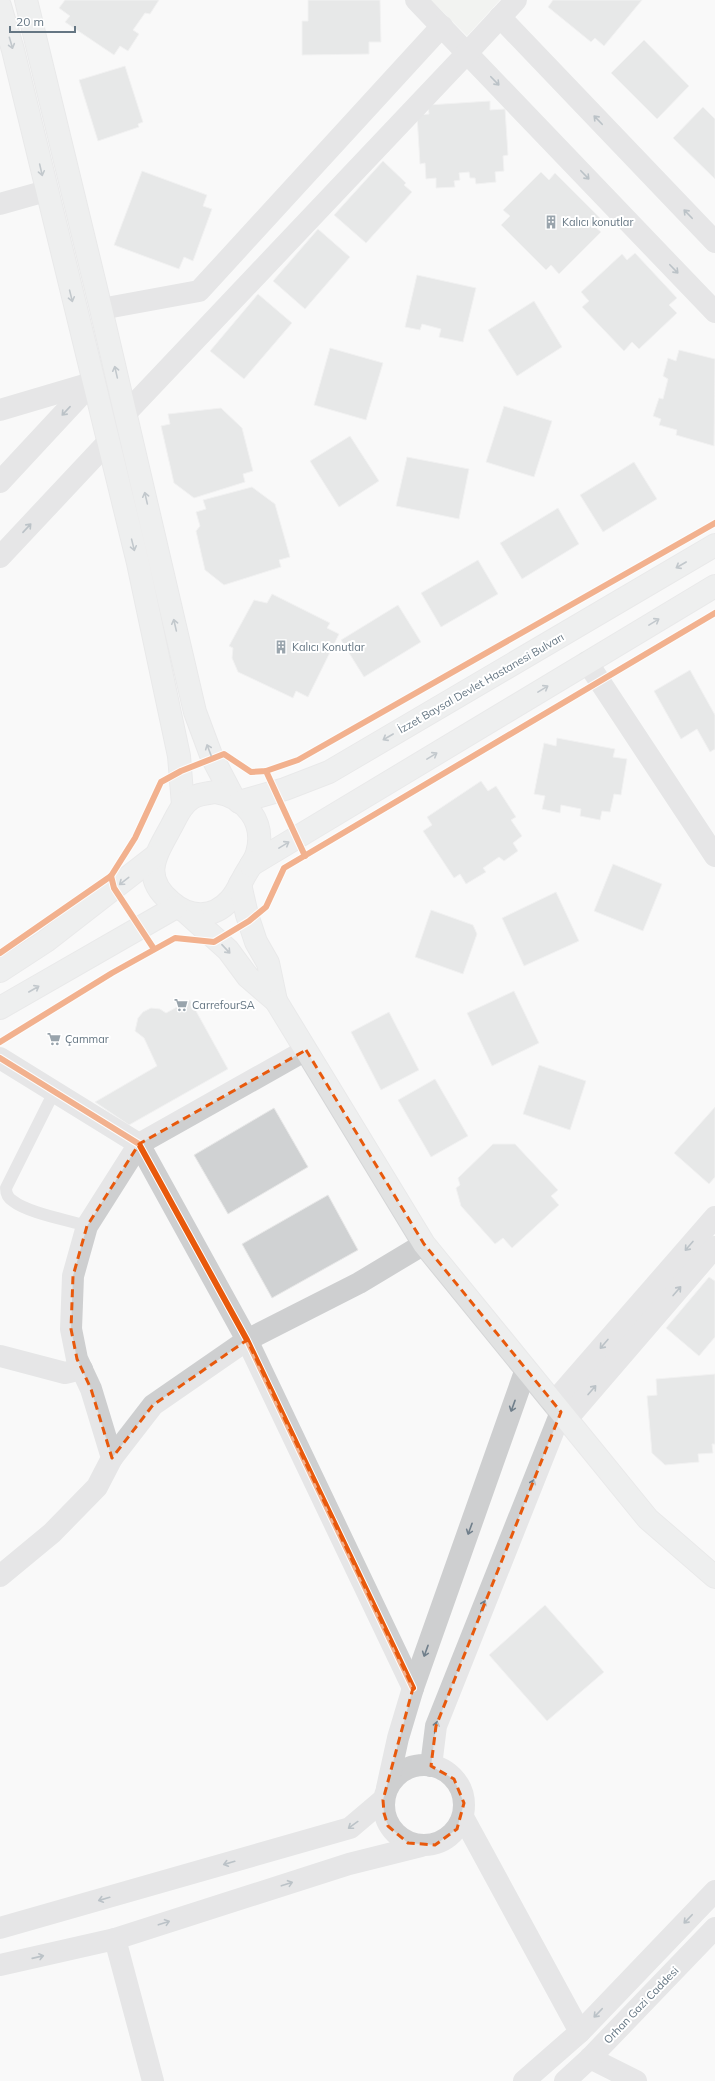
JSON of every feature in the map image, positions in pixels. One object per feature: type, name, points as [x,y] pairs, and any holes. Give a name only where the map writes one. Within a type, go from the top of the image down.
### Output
[{"type":"main road","points":[[0,1008],[182,910],[199,915],[219,910],[230,900],[251,865],[257,854],[260,835],[256,820],[246,807],[236,800],[211,755],[195,712],[126,413],[26,0]]},
{"type":"main road","points":[[0,6],[107,443],[138,563],[179,756],[183,805],[154,857],[46,941],[0,971]]},
{"type":"main road","name":"İzzet Baysal Devlet Hastanesi Bulvarı","points":[[183,805],[193,797],[215,792],[236,800],[285,789],[329,772],[715,545]]},
{"type":"main road","points":[[251,865],[715,586]]},
{"type":"main road","points":[[154,857],[153,872],[156,885],[163,895],[228,950],[248,977],[276,1001],[424,1244],[648,1519],[715,1577]]},
{"type":"main road","points":[[240,884],[247,915],[256,942],[268,963],[276,1001]]},
{"type":"street","points":[[416,0],[468,52],[715,312]]},
{"type":"street","points":[[126,413],[516,0]]},
{"type":"street","points":[[500,17],[715,242]]},
{"type":"street","points":[[101,309],[199,291],[442,26]]},
{"type":"street","points":[[0,204],[46,191]]},
{"type":"street","points":[[0,410],[92,382]]},
{"type":"street","points":[[0,482],[92,382]]},
{"type":"street","points":[[0,557],[107,443]]},
{"type":"street","points":[[587,662],[715,856]]},
{"type":"street","points":[[112,1458],[91,1389],[77,1359],[71,1329],[73,1276],[87,1226],[138,1144],[306,1050]]},
{"type":"street","points":[[0,1058],[138,1144],[247,1340],[413,1688]]},
{"type":"street","points":[[431,1766],[436,1726],[560,1411],[715,1217]]},
{"type":"street","points":[[0,1576],[52,1534],[97,1487],[112,1458],[153,1405],[247,1340],[359,1283],[424,1244]]},
{"type":"street","points":[[560,1411],[715,1247]]},
{"type":"street","points":[[0,1356],[65,1373],[82,1369]]},
{"type":"street","points":[[421,1846],[408,1843],[392,1831],[384,1813],[385,1794],[398,1738],[413,1688],[526,1369]]},
{"type":"street","points":[[0,1928],[350,1828],[385,1794],[395,1777],[406,1769],[418,1765],[431,1766],[444,1770],[454,1779],[461,1790],[464,1803],[463,1817],[456,1829],[447,1839],[435,1845],[421,1846],[349,1864],[115,1939],[0,1965]]},
{"type":"street","points":[[463,1817],[580,2032]]},
{"type":"street","points":[[524,2081],[580,2032],[715,1891]]},
{"type":"street","name":"Orhan Gazi Caddesi","points":[[565,2081],[590,2058],[715,1928]]},
{"type":"street","points":[[115,1939],[152,2081]]},
{"type":"street","points":[[590,2058],[636,2081]]},
{"type":"lane","points":[[54,1092],[6,1188],[6,1193],[12,1201],[25,1207],[87,1226]]},
{"type":"highlighted area","points":[[306,1050],[424,1244],[561,1412],[436,1726],[431,1766],[454,1779],[464,1803],[457,1829],[435,1845],[408,1843],[388,1826],[384,1813],[383,1800],[413,1688],[247,1340],[153,1405],[112,1458],[91,1389],[77,1359],[71,1329],[73,1276],[87,1226],[139,1144]]},
{"type":"shaded area","points":[[431,0],[500,0],[467,36]]},
{"type":"building","points":[[65,0],[159,0],[150,14],[145,13],[133,30],[139,34],[128,51],[120,46],[114,55],[65,22],[70,16],[59,8]]},
{"type":"building","points":[[308,0],[380,0],[381,42],[369,42],[369,54],[302,55],[302,21],[308,21]]},
{"type":"building","points":[[553,0],[642,0],[604,46],[595,38],[591,42],[548,7]]},
{"type":"building","points":[[644,40],[689,86],[657,119],[611,73]]},
{"type":"building","points":[[125,66],[143,122],[138,124],[139,127],[98,141],[79,80]]},
{"type":"building","points":[[490,101],[490,110],[505,109],[508,155],[503,156],[504,171],[495,172],[496,182],[476,184],[475,178],[470,178],[469,172],[459,173],[460,180],[454,181],[455,187],[436,188],[436,178],[426,179],[425,163],[420,164],[417,115],[429,114],[428,105]]},
{"type":"building","points":[[703,107],[715,119],[715,179],[673,138]]},
{"type":"building","points":[[383,161],[406,183],[404,185],[412,192],[366,243],[334,215]]},
{"type":"building","points":[[142,171],[207,195],[203,206],[212,209],[193,261],[184,257],[179,269],[114,245]]},
{"type":"building","name":"Kalıcı konutlar","points":[[541,172],[549,180],[555,173],[601,219],[594,226],[601,232],[559,274],[551,265],[546,270],[501,225],[510,216],[503,210]]},
{"type":"building","points":[[318,229],[350,257],[305,309],[273,281]]},
{"type":"building","name":"Kalıcı Konutlar","points":[[635,253],[677,298],[669,305],[677,313],[639,349],[632,342],[624,351],[582,307],[589,301],[581,292],[622,254],[627,260]]},
{"type":"building","points":[[417,275],[476,288],[463,342],[439,337],[441,329],[422,324],[420,330],[405,327]]},
{"type":"building","points":[[258,294],[292,323],[244,379],[210,351]]},
{"type":"building","points":[[534,301],[562,347],[517,376],[488,330]]},
{"type":"building","points":[[330,348],[383,363],[366,420],[314,405]]},
{"type":"building","points":[[679,350],[715,359],[714,446],[676,435],[677,430],[659,425],[661,419],[653,416],[659,398],[663,399],[668,379],[663,376],[668,358],[676,361]]},
{"type":"building","points":[[504,406],[552,421],[534,477],[486,462]]},
{"type":"building","points":[[221,408],[242,428],[253,471],[243,474],[245,482],[194,498],[174,483],[161,426],[170,424],[168,414]]},
{"type":"building","points":[[350,436],[379,481],[339,507],[310,461]]},
{"type":"building","points":[[407,457],[469,469],[459,519],[396,506]]},
{"type":"building","points":[[634,462],[657,499],[603,532],[580,495]]},
{"type":"building","points":[[252,487],[275,504],[290,557],[279,560],[281,567],[224,585],[205,570],[196,531],[200,526],[196,512],[206,509],[203,500]]},
{"type":"building","points":[[558,508],[579,544],[522,579],[500,543]]},
{"type":"building","points":[[478,560],[498,594],[441,627],[421,593]]},
{"type":"building","name":"Kalıcı Konutlar","points":[[272,594],[330,623],[327,628],[339,634],[308,697],[296,691],[293,698],[238,672],[232,658],[233,648],[229,646],[254,600],[267,603]]},
{"type":"building","name":"Kalıcı Konutlar","points":[[398,605],[421,642],[364,677],[341,640]]},
{"type":"building","points":[[690,670],[715,715],[715,749],[710,752],[697,729],[681,739],[654,691]]},
{"type":"building","points":[[557,738],[615,749],[613,757],[627,759],[621,795],[614,794],[610,812],[602,811],[600,820],[580,816],[581,809],[561,805],[560,813],[542,809],[545,796],[534,794],[544,743],[556,746]]},
{"type":"building","points":[[481,781],[488,791],[496,786],[516,817],[511,820],[522,836],[513,843],[518,851],[504,861],[499,857],[483,868],[486,872],[466,884],[460,874],[454,878],[423,831],[432,825],[427,817]]},
{"type":"building","points":[[613,864],[662,884],[643,931],[594,911]]},
{"type":"building","points":[[556,892],[579,941],[524,966],[502,918]]},
{"type":"building","points":[[431,910],[473,925],[477,934],[463,974],[415,957]]},
{"type":"building","points":[[514,991],[539,1043],[492,1066],[467,1013]]},
{"type":"building","points":[[190,1000],[228,1069],[129,1125],[95,1102],[157,1066],[144,1038],[135,1031],[138,1018],[143,1012],[151,1008],[160,1009],[166,1013]]},
{"type":"building","points":[[389,1012],[419,1070],[381,1090],[351,1032]]},
{"type":"building","points":[[539,1065],[586,1081],[570,1130],[523,1114]]},
{"type":"building","points":[[435,1079],[468,1136],[431,1157],[398,1100]]},
{"type":"building","points":[[715,1107],[715,1177],[709,1184],[674,1153]]},
{"type":"building","points":[[274,1108],[308,1167],[228,1214],[194,1155]]},
{"type":"building","points":[[493,1144],[515,1144],[558,1190],[551,1196],[559,1205],[512,1248],[503,1238],[495,1244],[461,1206],[456,1188],[460,1185],[458,1178]]},
{"type":"building","points":[[328,1195],[358,1250],[272,1298],[242,1244]]},
{"type":"building","points":[[709,1277],[715,1281],[715,1337],[699,1356],[666,1328]]},
{"type":"building","points":[[715,1374],[715,1444],[712,1444],[713,1453],[698,1454],[699,1462],[665,1465],[652,1453],[647,1396],[657,1395],[656,1379]]},
{"type":"building","points":[[545,1605],[604,1672],[547,1721],[489,1655]]},
{"type":"cycle path","points":[[0,953],[111,876],[135,838],[161,782],[181,771],[224,754],[251,772],[266,771],[298,760],[715,523]]},
{"type":"cycle path","points":[[0,1042],[112,973],[175,938],[214,942],[249,921],[266,907],[284,868],[715,613]]},
{"type":"cycle path","points":[[266,771],[305,856]]},
{"type":"cycle path","points":[[111,876],[114,888],[154,949]]},
{"type":"cycle path","points":[[0,1058],[139,1144],[247,1340],[413,1688]]},
{"type":"place","name":"Kalıcı konutlar","points":[[551,222]]},
{"type":"place","name":"Kalıcı Konutlar","points":[[281,647]]},
{"type":"place","name":"CarrefourSA","points":[[181,1005]]},
{"type":"place","name":"Çammar","points":[[54,1039]]}]
